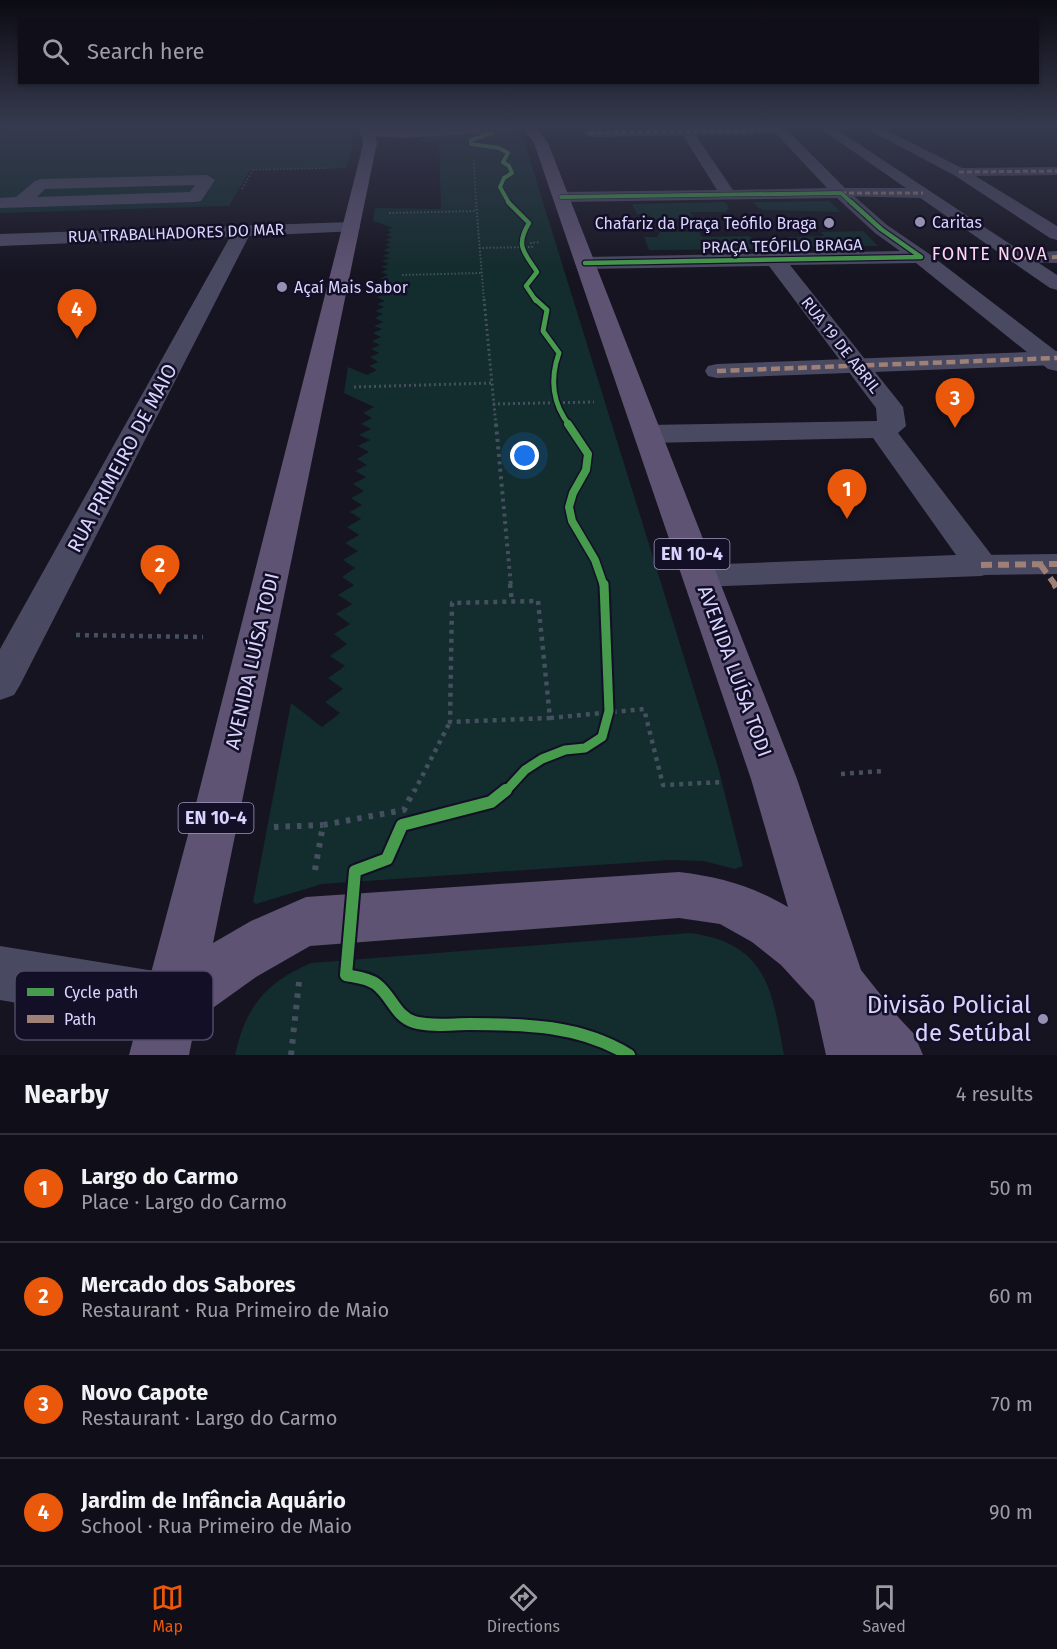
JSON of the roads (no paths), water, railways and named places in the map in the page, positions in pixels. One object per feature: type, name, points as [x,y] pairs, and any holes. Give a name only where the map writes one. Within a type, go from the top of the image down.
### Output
[{"type":"main road","name":"AVENIDA LUÍSA TODI","points":[[181,971],[369,220],[365,176]]},
{"type":"main road","name":"AVENIDA LUÍSA TODI","points":[[553,176],[774,779],[839,987],[856,1055]]},
{"type":"main road","points":[[213,972],[267,939],[306,922],[680,895],[720,901],[756,916],[795,942],[839,987],[880,1044],[893,1055]]},
{"type":"main road","name":"AVENIDA LUÍSA TODI","points":[[159,1055],[163,1040]]},
{"type":"street","points":[[717,176],[728,194]]},
{"type":"street","name":"PRAÇA TEÓFILO BRAGA","points":[[825,176],[881,229],[921,256]]},
{"type":"street","points":[[898,176],[1057,284]]},
{"type":"street","points":[[966,176],[1057,234]]},
{"type":"street","points":[[0,203],[195,197],[207,180],[41,184],[21,202]]},
{"type":"street","points":[[561,197],[923,193]]},
{"type":"street","name":"RUA TRABALHADORES DO MAR","points":[[0,240],[243,231],[369,220]]},
{"type":"street","name":"RUA PRIMEIRO DE MAIO","points":[[0,685],[243,231]]},
{"type":"street","points":[[921,256],[1055,360]]},
{"type":"street","name":"PRAÇA TEÓFILO BRAGA","points":[[585,263],[921,256]]},
{"type":"street","points":[[1019,258],[1057,257]]},
{"type":"street","name":"RUA 19 DE ABRIL","points":[[775,260],[889,406],[892,426],[881,429]]},
{"type":"street","points":[[717,371],[1055,360]]},
{"type":"street","points":[[648,434],[881,429],[981,565]]},
{"type":"street","points":[[700,576],[981,565],[1052,572]]},
{"type":"street","points":[[0,973],[15,976]]},
{"type":"place","name":"Caritas","points":[[920,222]]},
{"type":"place","name":"Chafariz da Praça Teófilo Braga","points":[[829,223]]},
{"type":"place","name":"Açaí Mais Sabor","points":[[282,287]]},
{"type":"place","name":"Jardim de Infância Aquário","points":[[77,339]]},
{"type":"place","name":"Novo Capote","points":[[955,428]]},
{"type":"place","name":"Largo do Carmo","points":[[847,519]]},
{"type":"place","name":"Mercado dos Sabores","points":[[160,595]]},
{"type":"place","name":"Divisão Policial de Setúbal","points":[[1043,1019]]},
{"type":"district","name":"FONTE NOVA","points":[[990,254]]}]
